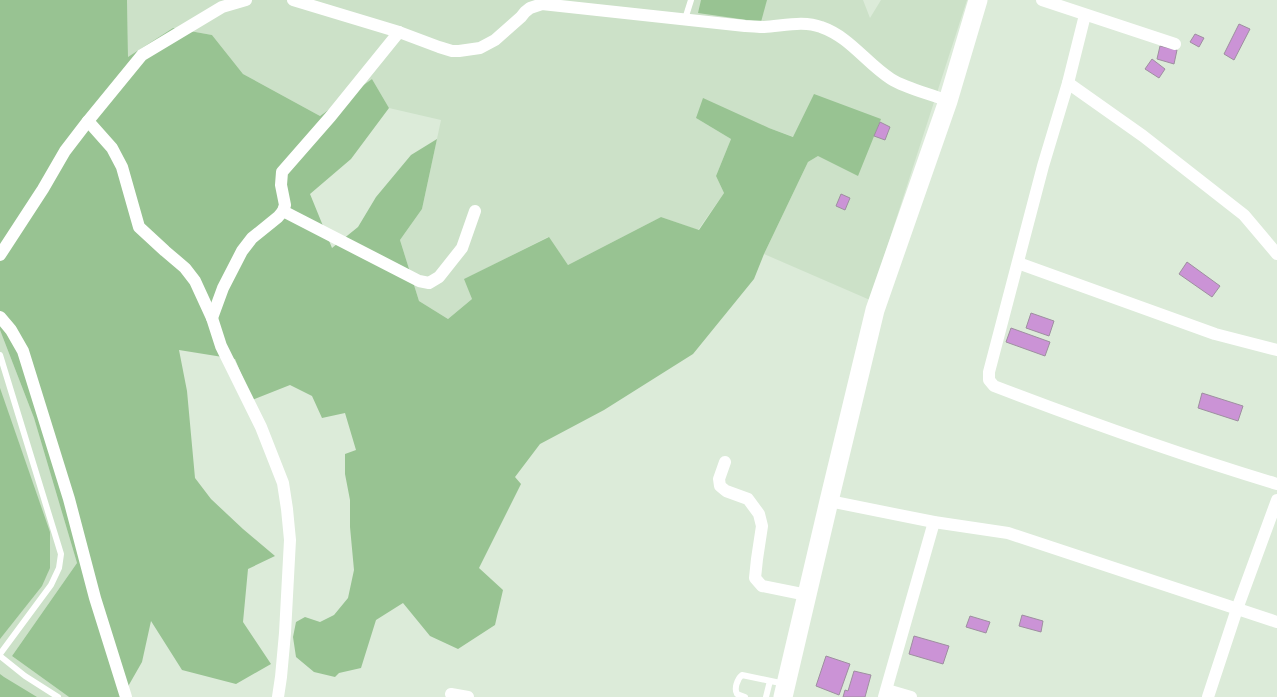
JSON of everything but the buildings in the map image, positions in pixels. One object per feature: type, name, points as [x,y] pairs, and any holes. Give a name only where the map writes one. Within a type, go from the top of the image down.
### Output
[{"type":"street","points":[[0,255],[65,151],[142,56],[222,7],[242,0]]},
{"type":"street","points":[[293,0],[399,32],[452,51],[480,48],[494,40],[530,8],[542,4],[745,26],[764,27],[811,24],[820,26],[846,40],[892,79],[948,101]]},
{"type":"street","points":[[780,687],[807,595],[875,310],[948,101],[978,0]]},
{"type":"street","points":[[1042,0],[1175,44]]},
{"type":"street","points":[[1085,14],[989,372],[990,380],[994,386],[1080,419],[1277,484]]},
{"type":"street","points":[[212,318],[223,288],[242,251],[252,238],[278,218],[283,211],[285,205],[280,185],[282,172],[331,116],[399,32]]},
{"type":"street","points":[[1068,83],[1143,136],[1244,215],[1277,254]]},
{"type":"street","points":[[88,121],[112,148],[122,167],[140,227],[185,268],[195,281],[212,318],[221,346],[261,427],[283,483],[290,540],[286,624],[278,697]]},
{"type":"street","points":[[283,211],[419,281],[428,282],[439,278],[462,248],[475,211]]},
{"type":"street","points":[[1018,263],[1215,334],[1277,350]]},
{"type":"street","points":[[0,317],[11,330],[23,352],[66,490],[95,598],[126,697]]},
{"type":"street","points":[[725,462],[720,486],[726,491],[748,499],[759,514],[762,526],[755,578],[762,586],[807,595]]},
{"type":"street","points":[[1208,697],[1237,609],[1277,500]]},
{"type":"street","points":[[828,501],[934,522],[1008,534],[1277,622]]},
{"type":"street","points":[[910,697],[886,693],[934,522]]},
{"type":"street","points":[[451,694],[468,697]]},
{"type":"lane","points":[[685,19],[691,0]]},
{"type":"lane","points":[[0,355],[61,554],[59,568],[51,585],[0,655],[25,676],[58,697]]},
{"type":"lane","points":[[745,697],[736,693],[735,690],[740,676],[745,675],[780,687]]},
{"type":"lane","points":[[766,697],[780,687]]},
{"type":"shaded area","points":[[127,0],[863,0],[870,18],[881,0],[967,0],[870,300],[764,254],[808,162],[818,156],[794,137],[769,128],[696,118],[731,139],[716,176],[724,193],[698,230],[661,217],[568,265],[548,237],[465,279],[472,299],[448,319],[419,301],[400,240],[422,209],[441,120],[389,108],[372,79],[320,116],[243,74],[212,35],[173,28],[128,58]]},
{"type":"shaded area","points":[[0,330],[34,418],[77,563],[12,656],[69,697],[0,697]]},
{"type":"green space","points":[[0,0],[127,0],[128,57],[173,28],[212,35],[243,74],[320,116],[372,79],[389,108],[351,159],[310,194],[332,248],[358,227],[376,197],[411,155],[437,139],[422,209],[400,240],[419,301],[448,319],[472,299],[464,279],[549,237],[568,265],[661,217],[699,230],[724,193],[716,176],[731,139],[696,118],[703,98],[793,137],[814,94],[881,119],[858,176],[818,156],[808,162],[754,279],[693,354],[604,410],[540,444],[515,477],[521,484],[479,568],[503,590],[495,625],[458,649],[430,636],[403,603],[376,620],[361,668],[339,673],[335,677],[314,672],[296,657],[293,637],[296,622],[305,617],[320,622],[334,615],[348,598],[354,570],[350,527],[350,500],[345,474],[345,454],[356,450],[345,413],[322,418],[312,396],[290,385],[252,400],[235,359],[179,350],[187,391],[195,478],[211,499],[275,556],[248,569],[243,622],[271,664],[236,684],[182,670],[151,621],[142,662],[122,697],[69,697],[12,656],[77,563],[34,418],[0,330]]},
{"type":"green space","points":[[701,0],[767,0],[761,22],[698,13]]},
{"type":"green space","points":[[0,388],[50,532],[50,568],[42,586],[0,639]]},
{"type":"green space","points":[[0,674],[4,677],[37,697],[0,697]]}]
